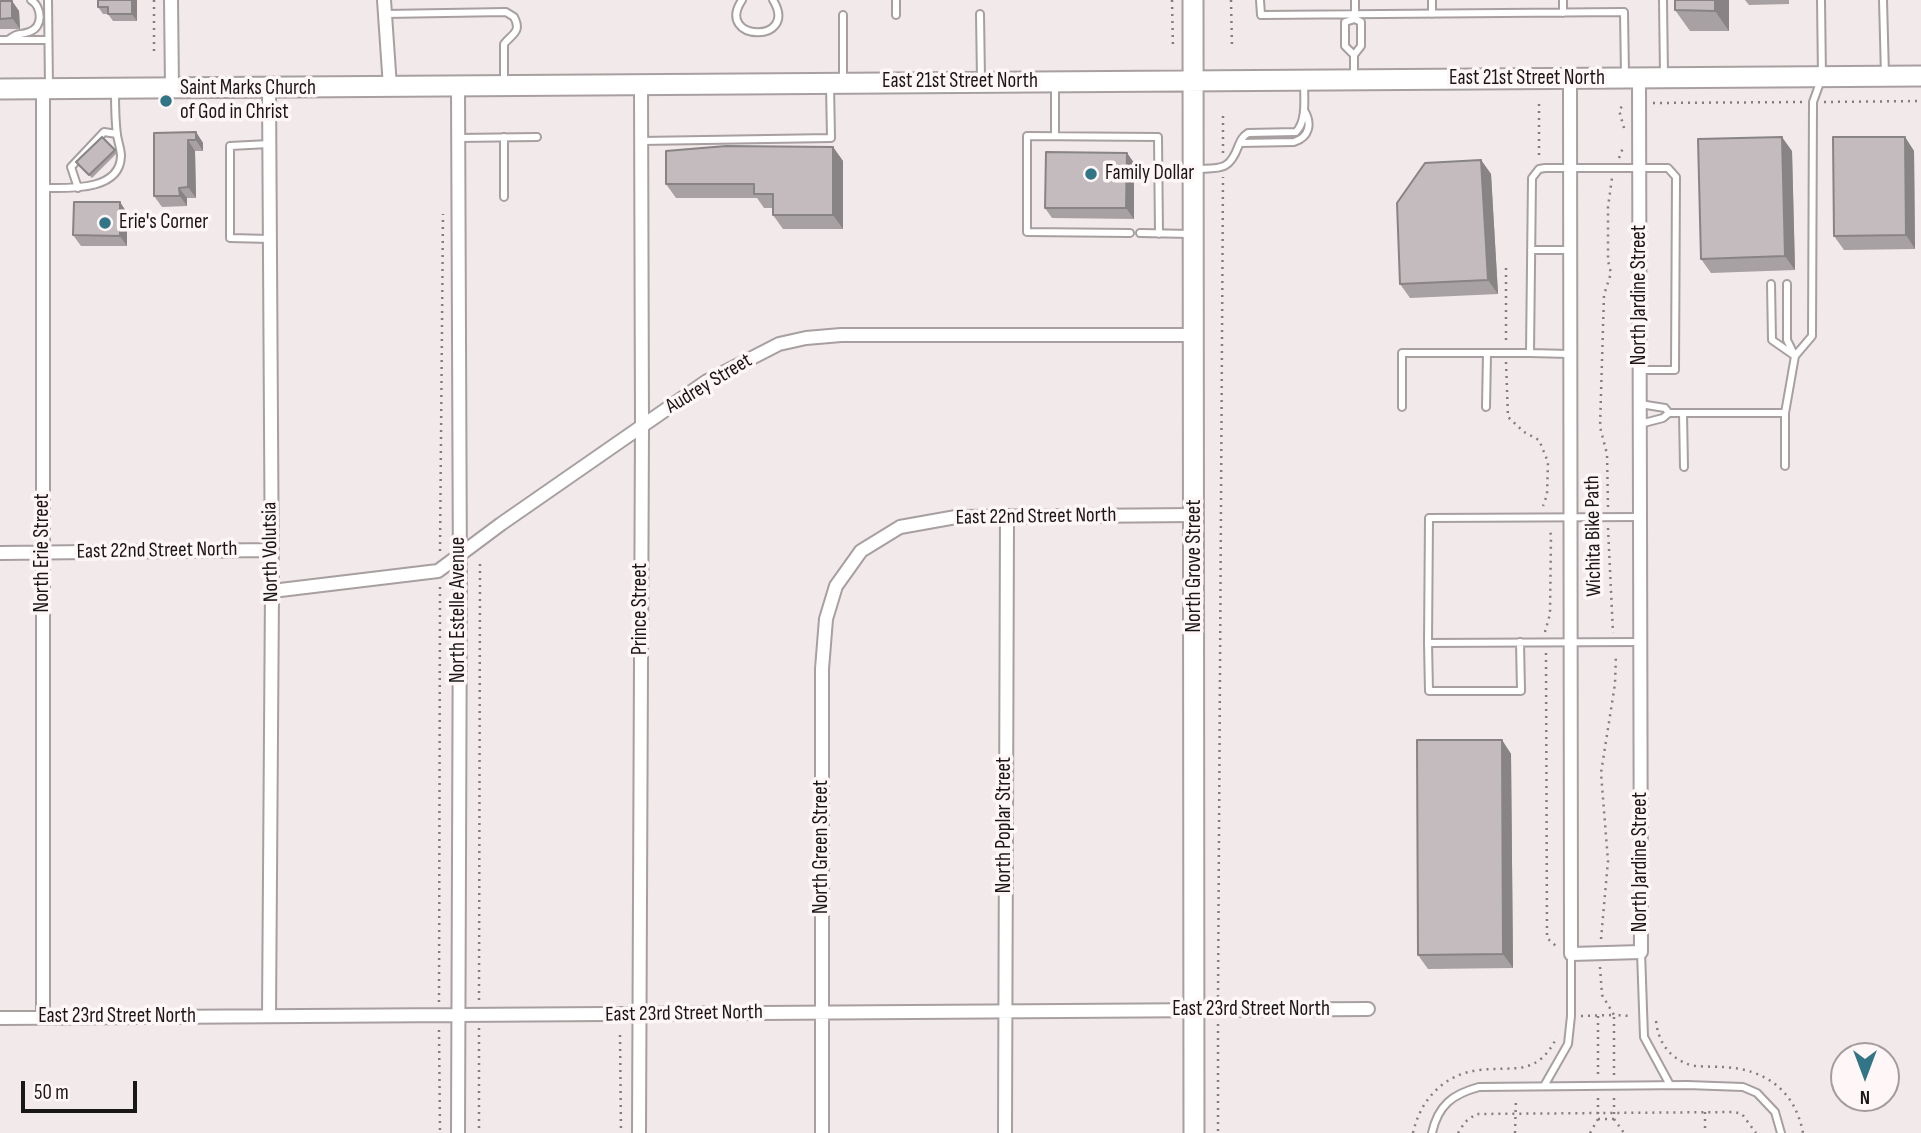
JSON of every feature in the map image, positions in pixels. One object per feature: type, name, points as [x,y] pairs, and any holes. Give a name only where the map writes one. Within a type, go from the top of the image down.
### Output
[{"type":"main road","name":"North Grove Street","points":[[1193,0],[1194,1133]]},
{"type":"main road","name":"East 21st Street North","points":[[0,89],[1921,76]]},
{"type":"street","points":[[172,0],[172,88]]},
{"type":"street","points":[[384,0],[390,87]]},
{"type":"street","name":"North Jardine Street","points":[[1571,954],[1641,952],[1639,103],[1632,78]]},
{"type":"street","points":[[1570,79],[1571,954]]},
{"type":"street","name":"Prince Street","points":[[639,1133],[641,85]]},
{"type":"street","name":"North Estelle Avenue","points":[[458,87],[458,1133]]},
{"type":"street","name":"North Volutsia","points":[[269,88],[272,591],[269,1016]]},
{"type":"street","name":"North Erie Street","points":[[43,1017],[43,188],[46,89]]},
{"type":"street","name":"Audrey Street","points":[[272,591],[440,570],[706,381],[779,344],[806,338],[880,334],[1194,335]]},
{"type":"street","name":"East 22nd Street North","points":[[850,567],[861,551],[900,527],[956,517],[1195,515]]},
{"type":"street","name":"North Poplar Street","points":[[1005,1133],[1007,516]]},
{"type":"street","name":"East 22nd Street North","points":[[0,553],[271,550]]},
{"type":"street","name":"North Green Street","points":[[822,1133],[822,669],[826,619],[836,586],[850,567]]},
{"type":"street","name":"East 23rd Street North","points":[[0,1017],[1368,1009]]},
{"type":"lane","points":[[8,40],[18,32],[29,32],[36,28],[40,11],[31,0]]},
{"type":"lane","points":[[46,89],[48,0]]},
{"type":"lane","points":[[742,0],[737,10],[740,23],[744,29],[756,34],[769,30],[777,20],[777,6],[773,0]]},
{"type":"lane","points":[[896,0],[897,15]]},
{"type":"lane","points":[[1260,0],[1261,15],[1355,17],[1624,12],[1632,78]]},
{"type":"lane","points":[[1355,0],[1355,17]]},
{"type":"lane","points":[[1432,0],[1432,14]]},
{"type":"lane","points":[[1563,0],[1563,13]]},
{"type":"lane","points":[[1663,0],[1664,78]]},
{"type":"lane","points":[[1785,466],[1785,414],[1795,356],[1812,336],[1813,102],[1822,77],[1821,0]]},
{"type":"lane","points":[[1883,0],[1885,77]]},
{"type":"lane","points":[[385,14],[506,12],[514,17],[517,29],[516,34],[504,44],[505,86]]},
{"type":"lane","points":[[980,14],[981,82]]},
{"type":"lane","points":[[641,141],[831,138],[843,15]]},
{"type":"lane","points":[[1354,79],[1354,55],[1362,47],[1361,22],[1355,17]]},
{"type":"lane","points":[[1354,55],[1345,47],[1345,22],[1355,17]]},
{"type":"lane","points":[[0,40],[48,40]]},
{"type":"lane","points":[[1055,81],[1055,136]]},
{"type":"lane","points":[[1193,170],[1223,168],[1233,161],[1242,136],[1248,133],[1296,132],[1300,128],[1304,110],[1304,81]]},
{"type":"lane","points":[[43,188],[94,186],[115,171],[121,155],[115,89]]},
{"type":"lane","points":[[78,188],[71,167],[104,132],[117,134]]},
{"type":"lane","points":[[458,138],[537,136]]},
{"type":"lane","points":[[1130,233],[1027,232],[1027,136],[1158,137],[1158,234]]},
{"type":"lane","points":[[504,137],[505,197]]},
{"type":"lane","points":[[269,144],[230,146],[230,238],[270,239]]},
{"type":"lane","points":[[1530,354],[1532,178],[1539,169],[1668,169],[1676,177],[1675,370],[1640,370]]},
{"type":"lane","points":[[1140,233],[1194,234]]},
{"type":"lane","points":[[1531,250],[1571,250]]},
{"type":"lane","points":[[1771,284],[1772,340],[1795,356]]},
{"type":"lane","points":[[1787,284],[1787,341],[1795,356]]},
{"type":"lane","points":[[1402,407],[1402,353],[1571,354]]},
{"type":"lane","points":[[1486,353],[1486,407]]},
{"type":"lane","points":[[1640,404],[1665,408],[1669,413]]},
{"type":"lane","points":[[1640,424],[1663,418],[1669,413],[1785,414]]},
{"type":"lane","points":[[1683,413],[1684,467]]},
{"type":"lane","points":[[1520,642],[1521,691],[1429,691],[1429,518],[1640,517]]},
{"type":"lane","points":[[1428,643],[1640,642]]},
{"type":"lane","points":[[1641,952],[1644,1037],[1670,1085]]},
{"type":"lane","points":[[1544,1086],[1568,1044],[1571,954]]},
{"type":"lane","points":[[1432,1133],[1434,1123],[1444,1105],[1456,1094],[1479,1087],[1670,1085],[1743,1087],[1756,1093],[1775,1112],[1781,1133]]},
{"type":"path","points":[[154,0],[154,51]]},
{"type":"path","points":[[1172,0],[1173,49]]},
{"type":"path","points":[[1231,0],[1231,48]]},
{"type":"path","points":[[1625,130],[1619,110],[1624,103],[1921,101]]},
{"type":"path","points":[[1539,104],[1539,157]]},
{"type":"path","points":[[1218,1133],[1223,115]]},
{"type":"path","name":"Wichita Bike Path","points":[[1614,1016],[1602,995],[1600,953],[1608,861],[1601,773],[1615,684],[1616,659],[1608,562],[1607,454],[1600,427],[1604,295],[1611,273],[1608,261],[1610,182],[1624,147],[1624,138]]},
{"type":"path","points":[[440,1133],[443,210]]},
{"type":"path","points":[[478,1133],[480,564]]},
{"type":"path","points":[[1571,1016],[1655,1016],[1658,1036],[1670,1053],[1687,1064],[1740,1068],[1769,1078],[1786,1094],[1800,1118],[1802,1133]]},
{"type":"path","points":[[1514,1133],[1516,1070],[1532,1065],[1543,1057],[1559,1033]]},
{"type":"path","points":[[620,1035],[621,1133]]},
{"type":"path","points":[[1705,1112],[1705,1133]]},
{"type":"path","points":[[1458,1133],[1465,1122],[1476,1114],[1705,1112],[1742,1114],[1756,1133]]},
{"type":"path","points":[[1598,1119],[1614,1119]]},
{"type":"building","points":[[98,0],[132,0],[132,14],[108,14],[108,7],[98,7]]},
{"type":"building","points":[[1675,0],[1715,0],[1715,11],[1675,10]]},
{"type":"building","points":[[0,1],[12,1],[12,18],[0,19]]},
{"type":"building","points":[[196,132],[196,140],[188,140],[188,187],[179,188],[180,196],[154,196],[154,133]]},
{"type":"building","points":[[102,137],[115,150],[89,175],[76,162]]},
{"type":"building","points":[[1782,137],[1785,256],[1701,259],[1698,139]]},
{"type":"building","points":[[1833,137],[1905,137],[1906,235],[1834,236]]},
{"type":"building","points":[[726,146],[833,147],[833,215],[773,215],[773,194],[754,194],[754,184],[666,184],[666,151]]},
{"type":"building","points":[[1046,152],[1127,153],[1126,208],[1045,208]]},
{"type":"building","points":[[1481,160],[1488,280],[1400,284],[1397,203],[1425,163]]},
{"type":"building","points":[[74,202],[120,202],[120,236],[73,235]]},
{"type":"building","points":[[1417,740],[1502,740],[1503,954],[1418,955]]},
{"type":"place","name":"Saint Marks Church of God in Christ","points":[[166,101]]},
{"type":"place","name":"Family Dollar","points":[[1091,174]]},
{"type":"place","name":"Erie's Corner","points":[[105,223]]}]
